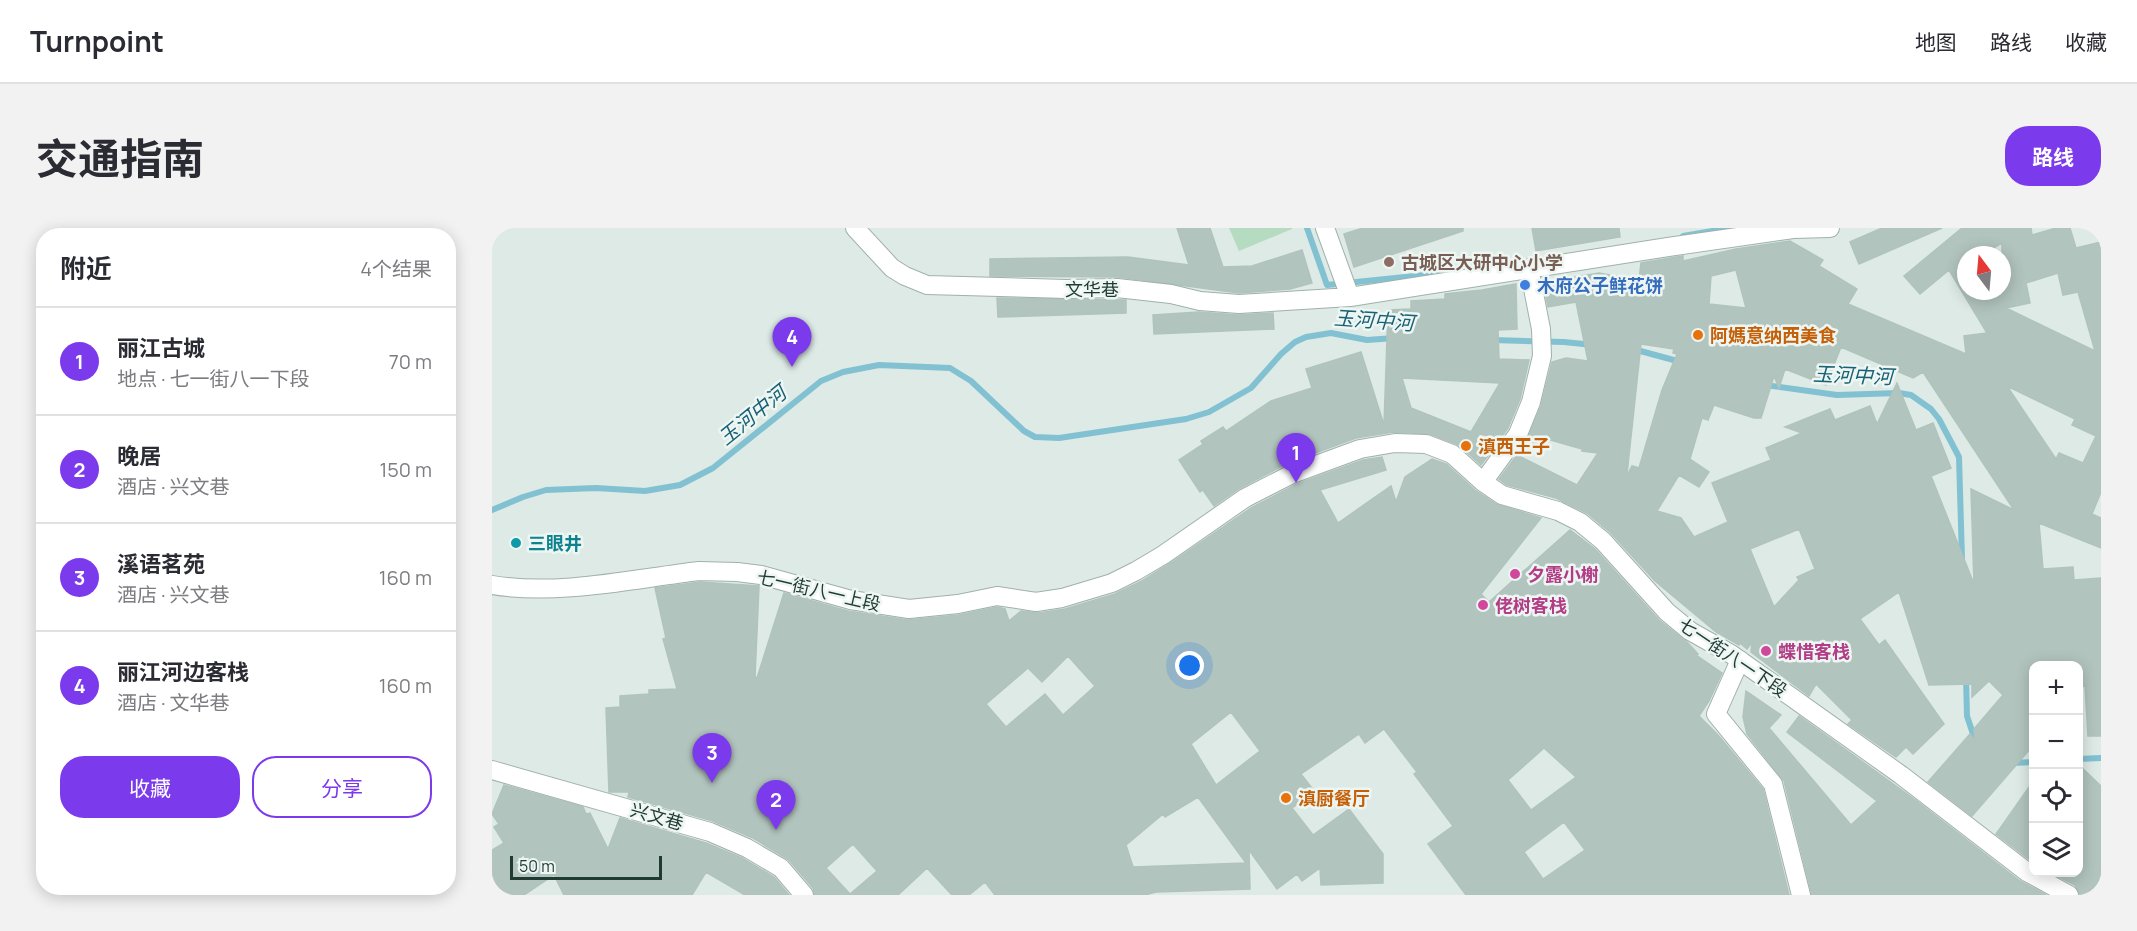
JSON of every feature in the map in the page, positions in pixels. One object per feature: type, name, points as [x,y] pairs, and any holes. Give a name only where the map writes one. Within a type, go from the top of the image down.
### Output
[{"type":"street","name":"文华巷","points":[[855,228],[892,268],[916,281],[933,286],[1066,290],[1117,288],[1171,294],[1200,301],[1239,304],[1350,297],[1793,229],[1830,228]]},
{"type":"street","points":[[1325,228],[1350,297]]},
{"type":"street","points":[[1483,482],[1518,434],[1531,402],[1542,356],[1541,329],[1529,268]]},
{"type":"street","name":"七一街八一下段","points":[[1292,474],[1360,449],[1395,443],[1419,443],[1452,454],[1483,482],[1502,495],[1558,511],[1580,522],[1603,541],[1668,612],[1690,631],[1740,660],[1901,775],[2028,872],[2069,895]]},
{"type":"street","name":"七一街八一上段","points":[[492,585],[508,588],[565,588],[718,571],[761,575],[851,600],[909,609],[958,604],[997,596],[1036,602],[1062,598],[1102,586],[1136,571],[1245,498],[1292,474]]},
{"type":"street","points":[[1740,660],[1716,714],[1773,784],[1801,895]]},
{"type":"street","name":"兴文巷","points":[[492,770],[729,839],[781,868],[804,895]]},
{"type":"green space","points":[[1229,228],[1292,228],[1292,229],[1239,251]]},
{"type":"building","points":[[1177,228],[1210,228],[1223,267],[1252,266],[1302,250],[1312,283],[1290,289],[1239,293],[1118,277],[990,276],[990,259],[1128,257],[1189,265]]},
{"type":"building","points":[[1363,228],[1463,228],[1463,231],[1354,267],[1344,234]]},
{"type":"building","points":[[1532,228],[1619,228],[1620,237],[1536,251]]},
{"type":"building","points":[[1882,228],[1942,228],[1859,264],[1850,242]]},
{"type":"building","points":[[1962,228],[2031,228],[2032,235],[2056,228],[2070,228],[2076,248],[2101,242],[2101,492],[2092,514],[2101,518],[2101,548],[2039,523],[2043,569],[2073,567],[2074,580],[2101,578],[2101,736],[2088,736],[2083,661],[2029,661],[2029,750],[1972,816],[1928,782],[1970,734],[1975,740],[1974,729],[2003,695],[1989,681],[1972,697],[1972,684],[1929,685],[1899,592],[1860,619],[1879,645],[1885,640],[1944,724],[1913,754],[1906,747],[1896,757],[1848,724],[1852,720],[1816,684],[1809,696],[1751,652],[1752,642],[1747,649],[1740,643],[1739,645],[1716,632],[1655,581],[1611,533],[1587,513],[1556,498],[1507,485],[1499,479],[1517,455],[1577,485],[1598,453],[1582,451],[1582,449],[1547,439],[1545,445],[1526,442],[1541,406],[1552,362],[1566,358],[1588,361],[1576,302],[1548,307],[1543,282],[1599,273],[1639,280],[1641,263],[1683,256],[1683,261],[1736,249],[1790,241],[1823,260],[1819,266],[1857,289],[1848,304],[1966,354],[1964,336],[1987,333],[1967,300],[2011,300],[2011,246],[2002,246],[2002,243],[1997,246],[1957,246],[1957,283],[1949,270],[1920,294],[1904,276]],"holes":[[[1736,270],[1746,308],[1709,304],[1711,276]],[[2058,273],[2063,295],[2078,292],[2095,351],[2006,308],[2030,303],[2026,283]],[[1641,344],[1674,349],[1673,353],[1677,354],[1662,390],[1639,468],[1632,466],[1627,474]],[[1841,347],[1913,378],[1923,372],[2014,510],[1971,489],[1974,584],[1931,476],[1951,468],[1933,423],[1916,430],[1897,383],[1877,424],[1870,406],[1835,420],[1830,409],[1785,427],[1802,433],[1766,448],[1771,460],[1712,483],[1728,522],[1694,537],[1681,518],[1657,511],[1679,475],[1699,487],[1709,472],[1690,459],[1702,418],[1708,420],[1714,405],[1754,418],[1761,418],[1774,376],[1779,388],[1785,369],[1826,385]],[[2007,386],[2075,419],[2072,425],[2096,436],[2083,463],[2059,453],[2056,459]],[[1799,529],[1815,569],[1797,577],[1799,580],[1774,607],[1750,549]]]},
{"type":"building","points":[[1516,284],[1517,329],[1498,330],[1499,359],[1529,360],[1520,399],[1508,428],[1501,438],[1473,433],[1496,445],[1481,465],[1459,445],[1430,434],[1393,432],[1356,438],[1288,463],[1240,488],[1214,506],[1203,490],[1200,492],[1179,460],[1203,444],[1201,441],[1223,427],[1226,431],[1271,401],[1312,388],[1306,369],[1361,352],[1384,425],[1388,310],[1411,309],[1411,301],[1445,299],[1445,294]],"holes":[[[1402,378],[1500,383],[1471,432],[1411,408]]]},
{"type":"building","points":[[997,298],[1126,300],[1126,313],[998,317]]},
{"type":"building","points":[[1199,312],[1238,315],[1273,313],[1274,329],[1154,334],[1153,315]]},
{"type":"building","points":[[1382,457],[1386,470],[1320,490],[1338,523],[1391,486],[1396,502],[1405,477],[1432,459],[1446,464],[1475,490],[1496,504],[1541,518],[1481,594],[1489,602],[1570,530],[1595,549],[1659,620],[1688,643],[1698,654],[1696,655],[1722,673],[1699,716],[1763,789],[1789,895],[1466,895],[1428,844],[1453,826],[1414,774],[1417,772],[1384,729],[1365,743],[1359,734],[1301,774],[1315,792],[1292,808],[1313,835],[1349,809],[1383,854],[1383,883],[1321,885],[1320,868],[1302,881],[1297,874],[1277,889],[1249,850],[1250,889],[1156,892],[1145,895],[995,895],[985,882],[969,895],[952,895],[927,868],[898,895],[815,895],[813,888],[789,860],[753,838],[713,821],[628,797],[629,792],[609,792],[606,708],[620,707],[620,696],[649,694],[649,690],[677,689],[663,639],[666,638],[655,588],[700,582],[759,586],[755,677],[757,678],[784,593],[848,611],[908,620],[959,615],[997,607],[1005,609],[1009,621],[1021,611],[1038,613],[1065,609],[1115,594],[1142,581],[1251,508],[1297,484],[1363,460]],"holes":[[[1068,656],[1095,686],[1063,715],[1045,694],[1006,727],[986,704],[1028,668],[1042,682]],[[1231,712],[1260,751],[1216,785],[1191,744]],[[1544,748],[1576,777],[1531,810],[1508,780]],[[1198,797],[1246,863],[1133,867],[1126,845],[1163,814],[1165,817]],[[1564,822],[1585,850],[1543,879],[1524,852]],[[853,844],[877,871],[850,894],[826,868]]]},
{"type":"building","points":[[1746,691],[1781,715],[1769,728],[1851,825],[1877,801],[1787,732],[1799,716],[1914,799],[2020,881],[2046,895],[1812,895],[1784,781],[1747,734],[1743,717]]},
{"type":"building","points":[[2083,769],[2101,786],[2101,895],[2080,895],[2075,885],[2059,877],[2083,877]]},
{"type":"building","points":[[504,785],[583,807],[586,814],[590,813],[608,849],[620,818],[706,843],[742,858],[774,877],[789,895],[745,895],[706,872],[692,895],[564,895],[554,875],[524,895],[492,895],[492,850],[504,843],[494,827],[499,824],[492,814]]},
{"type":"building","points":[[2029,787],[2029,859],[1996,834]]},
{"type":"waterway","points":[[1307,228],[1327,285],[1454,272]]},
{"type":"waterway","points":[[1683,236],[1730,228]]},
{"type":"waterway","name":"玉河中河","points":[[492,510],[546,490],[596,488],[645,491],[680,485],[713,468],[821,381],[843,372],[879,365],[950,368],[971,381],[1024,431],[1035,437],[1059,438],[1186,419],[1209,412],[1251,388],[1281,354],[1295,342],[1306,337],[1331,333],[1367,340],[1395,338]]},
{"type":"waterway","name":"玉河中河","points":[[1492,340],[1593,345]]},
{"type":"waterway","name":"玉河中河","points":[[1633,349],[1681,362]]},
{"type":"waterway","name":"玉河中河","points":[[1765,385],[1837,395],[1899,393],[1911,395],[1931,409],[1939,419],[1959,457],[1962,559]]},
{"type":"waterway","name":"玉河中河","points":[[1966,677],[1967,716],[1976,743]]},
{"type":"waterway","name":"玉河中河","points":[[2083,759],[2101,758]]},
{"type":"waterway","name":"玉河中河","points":[[2012,763],[2029,762]]},
{"type":"place","name":"古城区大研中心小学","points":[[1389,262]]},
{"type":"place","name":"木府公子鲜花饼","points":[[1525,285]]},
{"type":"place","name":"阿媽意纳西美食","points":[[1698,335]]},
{"type":"place","name":"丽江河边客栈","points":[[792,367]]},
{"type":"place","name":"滇西王子","points":[[1466,446]]},
{"type":"place","name":"丽江古城","points":[[1296,483]]},
{"type":"place","name":"三眼井","points":[[516,543]]},
{"type":"place","name":"夕露小榭","points":[[1515,574]]},
{"type":"place","name":"佬树客栈","points":[[1483,605]]},
{"type":"place","name":"蝶惜客栈","points":[[1766,651]]},
{"type":"place","name":"溪语茗苑","points":[[712,783]]},
{"type":"place","name":"滇厨餐厅","points":[[1286,798]]},
{"type":"place","name":"晚居","points":[[776,830]]}]
